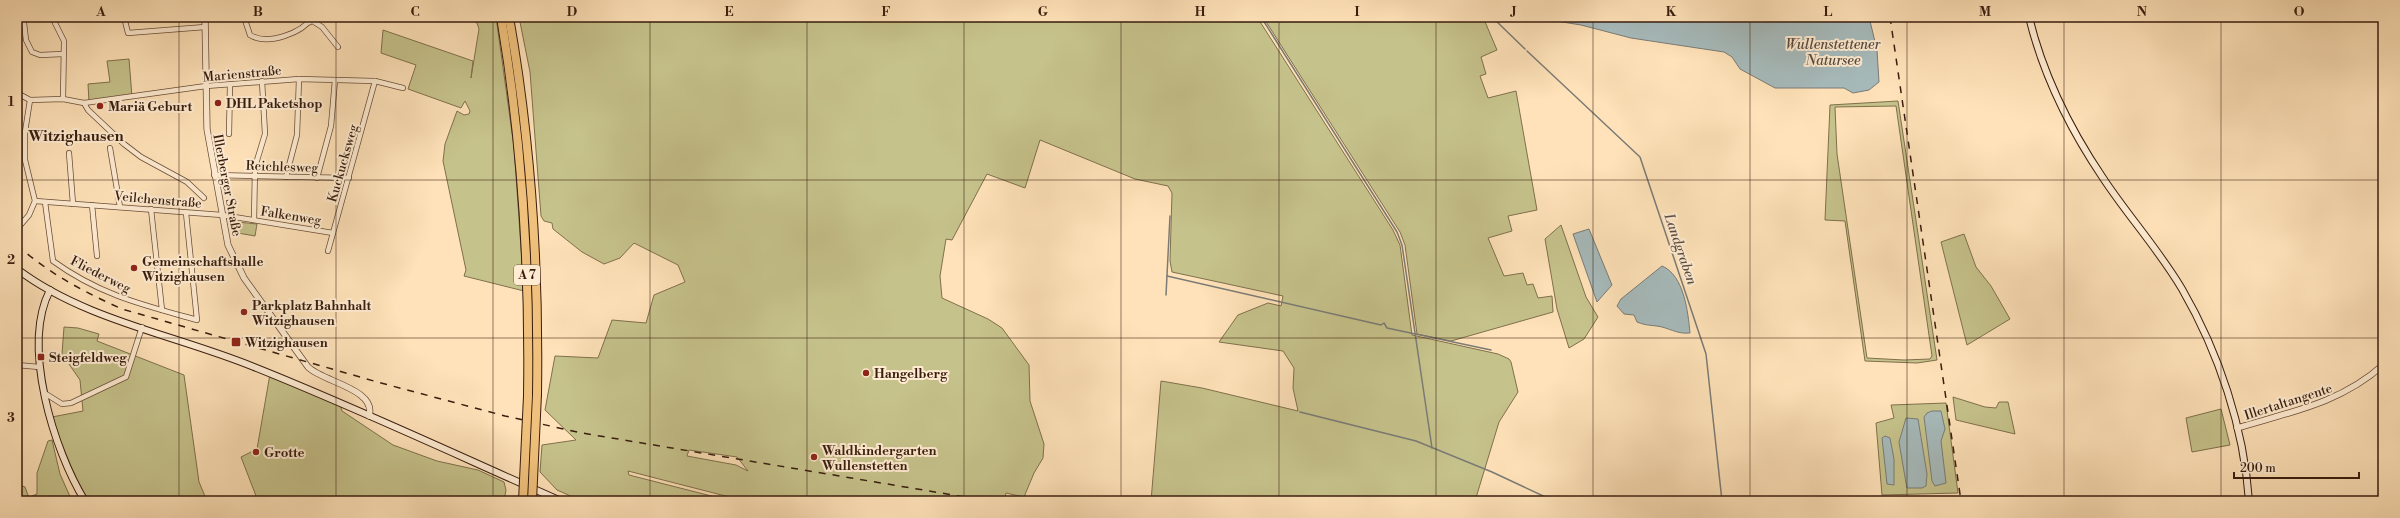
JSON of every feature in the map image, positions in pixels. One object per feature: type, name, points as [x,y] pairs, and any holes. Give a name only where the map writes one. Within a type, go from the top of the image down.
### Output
[{"type":"highway","name":"A 7","points":[[501,17],[522,139]]},
{"type":"highway","name":"A 7","points":[[510,17],[523,154],[532,395],[532,501]]},
{"type":"highway","name":"A 7","points":[[523,501],[532,395]]},
{"type":"main road","points":[[2029,17],[2050,83],[2077,138],[2103,179],[2161,258],[2202,328],[2220,373],[2237,428],[2249,501]]},
{"type":"main road","points":[[17,269],[50,290],[88,309],[253,366],[561,501]]},
{"type":"main road","points":[[50,290],[47,296],[41,329],[39,367],[61,455],[71,478],[85,501]]},
{"type":"street","points":[[52,17],[64,41],[63,99]]},
{"type":"street","points":[[124,17],[128,33],[205,27]]},
{"type":"street","name":"Illerberger Straße","points":[[205,17],[207,129],[214,175],[228,245],[236,265],[308,367],[322,378],[363,396],[369,406],[369,416]]},
{"type":"street","points":[[244,17],[250,35],[260,38],[280,37],[295,33],[311,19]]},
{"type":"street","points":[[304,17],[311,19],[322,27],[338,47]]},
{"type":"street","points":[[24,23],[26,40],[32,52],[40,55],[63,54]]},
{"type":"street","points":[[286,177],[297,135],[299,79]]},
{"type":"street","name":"Marienstraße","points":[[30,100],[63,99],[84,102],[206,86],[299,79],[375,81],[403,88]]},
{"type":"street","points":[[317,178],[331,126],[335,80]]},
{"type":"street","points":[[254,220],[255,176],[264,134],[262,81]]},
{"type":"street","name":"Kuckucksweg","points":[[328,251],[375,81]]},
{"type":"street","points":[[228,134],[230,84]]},
{"type":"street","points":[[17,93],[30,100],[25,132],[26,160],[35,201],[29,215],[17,229]]},
{"type":"street","points":[[84,102],[88,110],[124,144],[141,157],[188,182],[204,198]]},
{"type":"street","points":[[110,148],[120,207]]},
{"type":"street","points":[[69,153],[72,204]]},
{"type":"street","name":"Reichlesweg","points":[[214,175],[349,178]]},
{"type":"street","name":"Veilchenstraße","points":[[35,201],[222,215]]},
{"type":"street","name":"Fliederweg","points":[[45,202],[53,260],[102,291],[132,302],[198,320],[186,213]]},
{"type":"street","points":[[92,205],[97,256]]},
{"type":"street","points":[[151,210],[162,310]]},
{"type":"street","name":"Falkenweg","points":[[222,215],[333,233]]},
{"type":"street","points":[[46,394],[62,404],[70,403],[123,379],[130,369],[142,327]]},
{"type":"street","points":[[17,365],[39,367]]},
{"type":"street","name":"Illertaltangente","points":[[2237,428],[2313,407],[2336,398],[2355,387],[2383,365]]},
{"type":"shaded area","points":[[467,17],[496,17],[514,147],[524,291],[464,276],[466,270],[443,161],[445,144],[457,111],[464,115],[469,114],[470,111],[465,101],[461,108],[408,89],[416,65],[381,53],[383,30],[473,61],[471,78],[479,29],[477,23]]},
{"type":"shaded area","points":[[519,17],[1257,17],[1393,230],[1400,245],[1412,335],[1498,354],[1509,359],[1518,392],[1499,422],[1475,501],[1151,501],[1161,381],[1202,388],[1298,411],[1293,388],[1294,368],[1283,351],[1219,342],[1238,315],[1268,303],[1281,306],[1283,296],[1172,272],[1170,261],[1172,193],[1168,186],[1135,179],[1040,140],[1025,188],[987,174],[952,240],[946,239],[940,276],[942,298],[988,319],[1002,328],[1029,365],[1030,401],[1044,444],[1043,458],[1034,473],[1024,497],[1006,493],[1004,501],[745,501],[628,471],[629,475],[731,501],[582,501],[557,490],[540,472],[542,445],[576,440],[545,410],[555,356],[598,358],[612,320],[646,323],[654,295],[685,282],[678,265],[634,243],[620,258],[604,264],[582,252],[553,229],[552,223],[544,221],[541,216],[530,72]],"holes":[[[689,450],[737,457],[748,471],[736,465],[687,456]]]},
{"type":"shaded area","points":[[1263,17],[1483,17],[1497,50],[1481,57],[1486,74],[1480,76],[1488,98],[1516,91],[1537,210],[1508,216],[1512,231],[1488,238],[1504,276],[1523,273],[1527,285],[1533,284],[1538,298],[1552,296],[1553,312],[1451,341],[1417,334],[1405,245],[1400,232]]},
{"type":"shaded area","points":[[129,59],[132,97],[89,102],[88,84],[110,82],[107,61]]},
{"type":"shaded area","points":[[1898,101],[1937,360],[1917,363],[1865,361],[1845,221],[1825,220],[1830,105]],"holes":[[[1896,106],[1932,356],[1930,359],[1904,360],[1867,358],[1837,154],[1835,107]]]},
{"type":"shaded area","points":[[228,221],[257,224],[255,236],[232,232]]},
{"type":"shaded area","points":[[1561,225],[1586,297],[1598,317],[1584,339],[1569,348],[1557,309],[1545,239]]},
{"type":"shaded area","points":[[1964,234],[1976,267],[1991,286],[2010,319],[1967,345],[1941,242]]},
{"type":"shaded area","points":[[64,327],[78,328],[99,334],[97,341],[184,375],[199,482],[207,501],[194,497],[182,501],[86,501],[71,477],[52,417],[83,411],[80,380],[62,354]]},
{"type":"shaded area","points":[[270,374],[340,404],[342,411],[393,445],[437,461],[478,470],[504,482],[506,490],[504,501],[258,501],[241,457],[257,449]]},
{"type":"shaded area","points":[[1953,397],[1985,407],[1996,408],[1999,402],[2008,402],[2015,434],[1956,420]]},
{"type":"shaded area","points":[[1946,403],[1958,493],[1882,495],[1876,423],[1894,418],[1891,405]]},
{"type":"shaded area","points":[[2221,409],[2230,445],[2192,452],[2186,418]]},
{"type":"shaded area","points":[[52,440],[60,474],[72,501],[33,501],[32,496],[37,494],[37,473],[48,441]]},
{"type":"shaded area","points":[[17,484],[25,487],[30,501],[17,501]]},
{"type":"water","name":"Wullenstettener Natursee","points":[[1531,17],[1872,17],[1870,21],[1877,50],[1879,82],[1869,90],[1853,93],[1844,88],[1775,88],[1740,69],[1732,57],[1724,52],[1631,38],[1581,25]]},
{"type":"water","points":[[1589,229],[1612,285],[1597,302],[1573,234]]},
{"type":"water","points":[[1662,266],[1675,277],[1684,295],[1690,333],[1679,332],[1637,322],[1634,315],[1624,314],[1617,306],[1621,299]]},
{"type":"water","points":[[1932,411],[1941,411],[1945,429],[1941,441],[1946,483],[1935,486],[1932,481],[1924,417],[1927,413]]},
{"type":"water","points":[[1906,418],[1918,419],[1927,474],[1926,486],[1922,488],[1907,488],[1899,442]]},
{"type":"water","points":[[1885,436],[1890,438],[1894,459],[1894,485],[1887,484],[1882,438]]},
{"type":"waterway","points":[[1261,17],[1397,232],[1402,245],[1432,448]]},
{"type":"waterway","name":"Landgraben","points":[[1492,17],[1525,49]]},
{"type":"waterway","name":"Landgraben","points":[[1527,51],[1640,157],[1706,354],[1722,501]]},
{"type":"waterway","points":[[1166,295],[1170,216]]},
{"type":"waterway","points":[[1167,276],[1381,325],[1384,323],[1387,328],[1491,350]]},
{"type":"waterway","points":[[1300,412],[1416,441],[1492,472],[1554,501]]},
{"type":"railway","points":[[1890,17],[1961,501]]},
{"type":"railway","points":[[17,245],[41,264],[67,281],[122,309],[381,383],[505,416],[582,433],[989,501]]},
{"type":"place","name":"DHL Paketshop","points":[[218,103]]},
{"type":"place","name":"Mariä Geburt","points":[[100,106]]},
{"type":"place","name":"Gemeinschaftshalle Witzighausen","points":[[134,268]]},
{"type":"place","name":"Parkplatz Bahnhalt Witzighausen","points":[[244,312]]},
{"type":"place","name":"Witzighausen","points":[[236,342]]},
{"type":"place","name":"Steigfeldweg","points":[[41,357]]},
{"type":"place","name":"Hangelberg","points":[[866,373]]},
{"type":"place","name":"Grotte","points":[[256,452]]},
{"type":"place","name":"Waldkindergarten Wullenstetten","points":[[814,457]]},
{"type":"district","name":"Witzighausen","points":[[76,136]]}]
